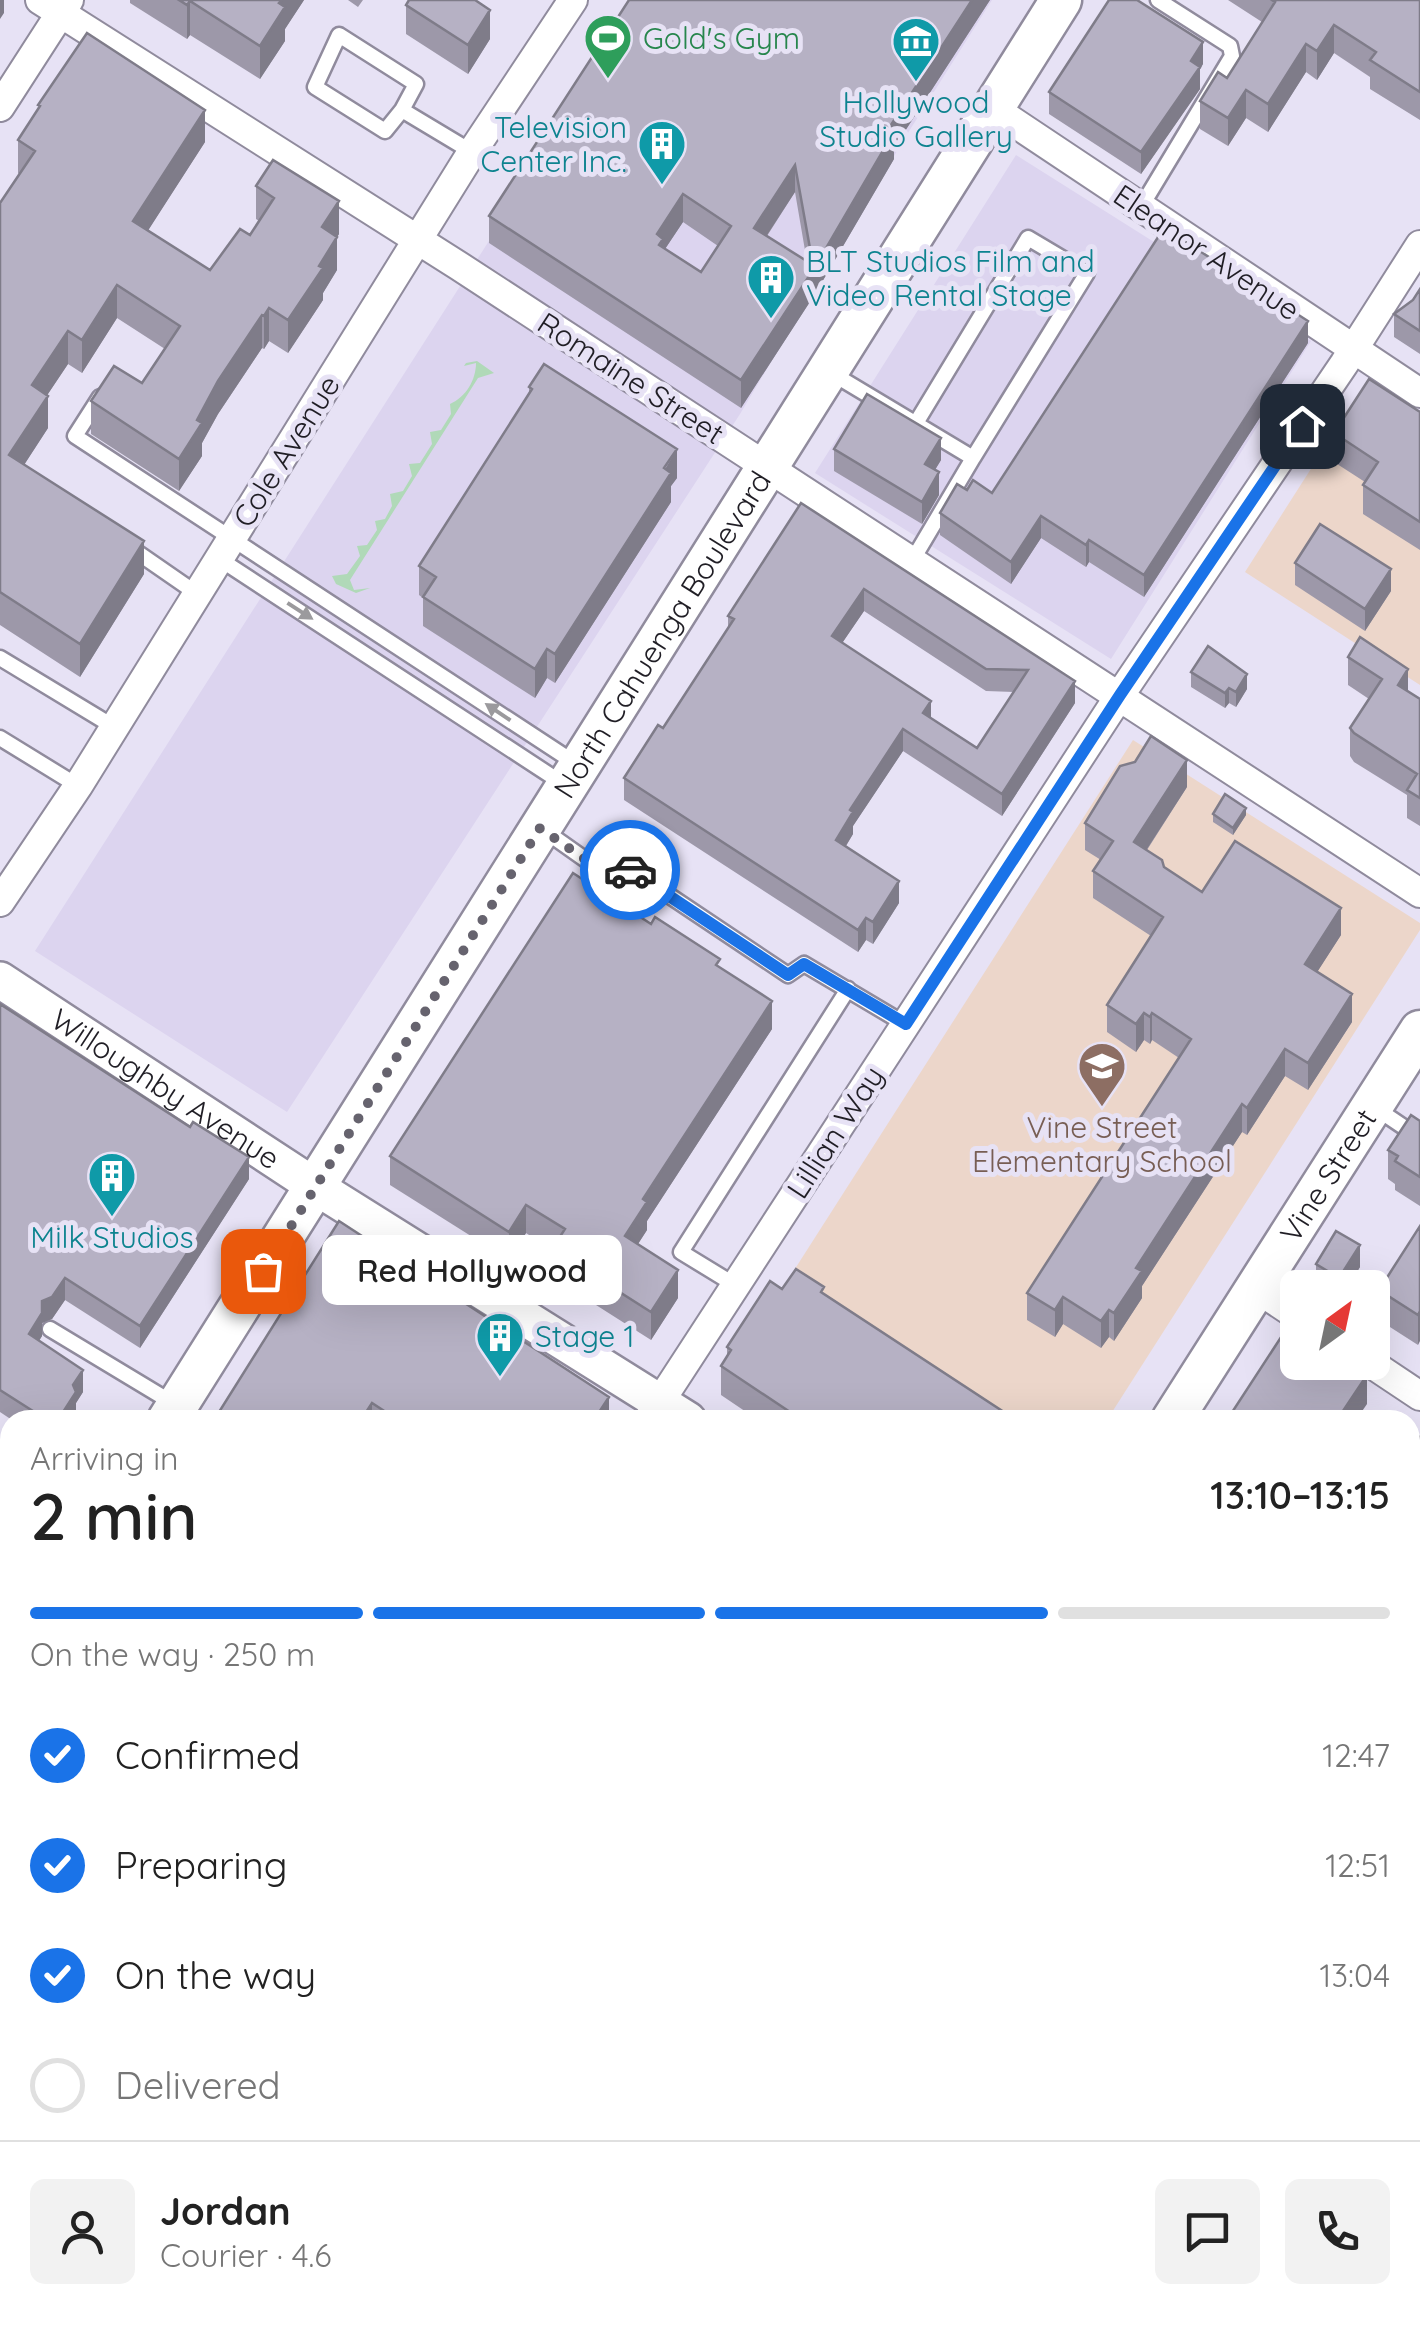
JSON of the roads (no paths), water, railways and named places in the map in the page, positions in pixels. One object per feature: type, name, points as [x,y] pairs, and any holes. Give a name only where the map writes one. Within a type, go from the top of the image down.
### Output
[{"type":"main road","name":"North Cahuenga Boulevard","points":[[175,1410],[1060,0]]},
{"type":"main road","name":"Vine Street","points":[[1178,1410],[1420,1031]]},
{"type":"street","name":"Cole Avenue","points":[[0,902],[78,786],[472,152],[573,0]]},
{"type":"street","points":[[0,107],[57,4]]},
{"type":"street","name":"Romaine Street","points":[[57,4],[1420,892]]},
{"type":"street","name":"Eleanor Avenue","points":[[994,110],[1420,393]]},
{"type":"street","name":"Lillian Way","points":[[667,1410],[736,1285],[1120,695],[1354,350],[1420,245]]},
{"type":"street","name":"Willoughby Avenue","points":[[0,980],[659,1410]]},
{"type":"street","points":[[1256,1288],[1280,1304]]},
{"type":"street","points":[[1390,1376],[1420,1396]]},
{"type":"lane","points":[[1141,207],[1232,56],[1230,46],[1158,0]]},
{"type":"lane","points":[[339,35],[416,84],[402,110],[385,130],[315,86],[339,35]]},
{"type":"lane","points":[[402,110],[472,152]]},
{"type":"lane","points":[[912,561],[1087,273],[1028,238],[916,424]]},
{"type":"lane","points":[[828,371],[973,458]]},
{"type":"lane","points":[[100,397],[74,436],[225,547],[573,776]]},
{"type":"lane","points":[[117,538],[196,593]]},
{"type":"lane","points":[[225,547],[573,776]]},
{"type":"lane","points":[[0,658],[114,727]]},
{"type":"lane","points":[[0,738],[78,786]]},
{"type":"lane","points":[[540,828],[586,860],[625,866],[788,975],[804,964],[906,1024]]},
{"type":"lane","points":[[736,1285],[681,1252],[848,989]]},
{"type":"lane","points":[[1372,1106],[1420,1138]]},
{"type":"lane","points":[[50,1328],[169,1410]]},
{"type":"place","name":"Gold's Gym","points":[[608,80]]},
{"type":"place","name":"Hollywood Studio Gallery","points":[[916,84]]},
{"type":"place","name":"Television Center Inc.","points":[[662,186]]},
{"type":"place","name":"BLT Studios Film and Video Rental Stage","points":[[771,320]]},
{"type":"place","name":"Vine Street Elementary School","points":[[1102,1108]]},
{"type":"place","name":"Milk Studios","points":[[112,1218]]},
{"type":"place","name":"Red Hollywood","points":[[263,1271]]},
{"type":"place","name":"Stage 1","points":[[500,1378]]}]
